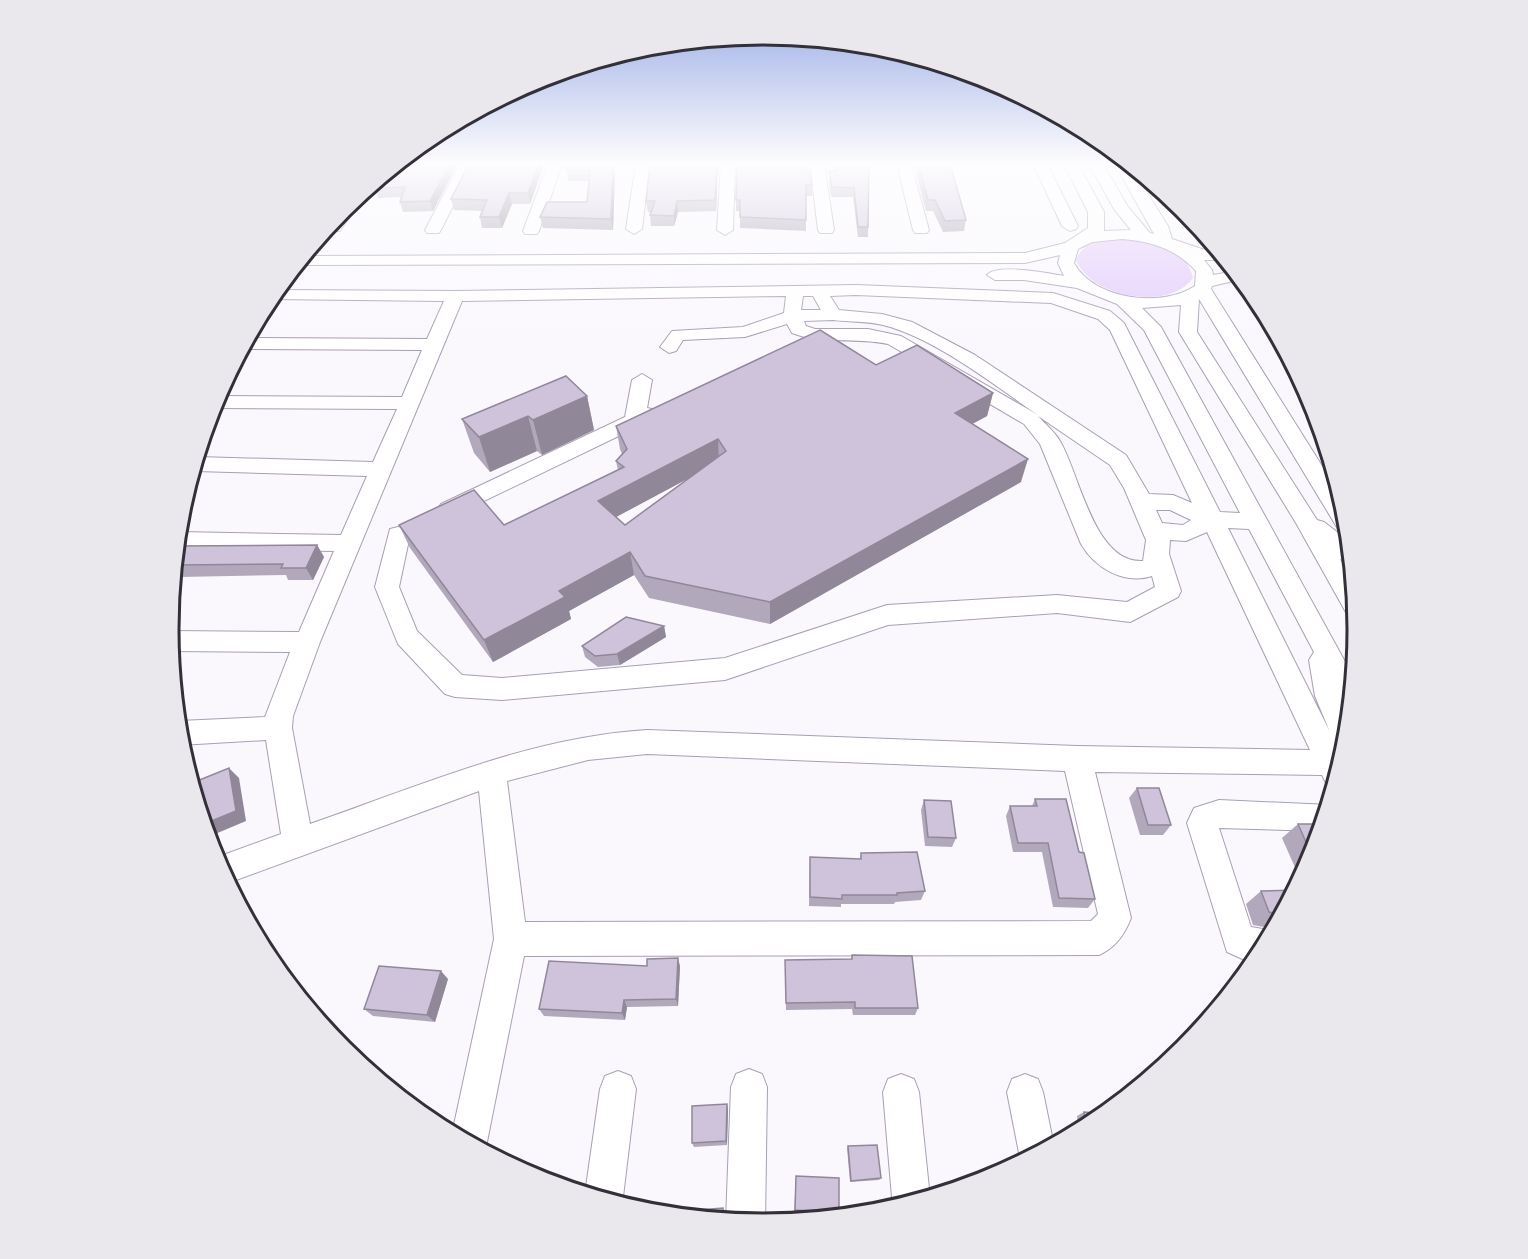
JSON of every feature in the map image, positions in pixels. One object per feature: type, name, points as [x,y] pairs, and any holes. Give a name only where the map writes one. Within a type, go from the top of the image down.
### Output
[{"type":"street","points":[[434,230],[438,223]]},
{"type":"street","points":[[531,231],[534,223]]},
{"type":"street","points":[[634,229],[635,223]]},
{"type":"street","points":[[725,223],[725,230]]},
{"type":"street","points":[[825,223],[826,230]]},
{"type":"street","points":[[919,223],[921,230]]},
{"type":"street","points":[[1096,223],[1096,230],[1074,244],[1065,254],[1065,265],[1070,274],[1081,283],[1100,293],[1123,300],[1148,303],[1172,302],[1231,278]]},
{"type":"street","points":[[1133,223],[1145,237]]},
{"type":"street","points":[[1158,223],[1171,245],[1198,262],[1204,270],[1188,332],[1306,521],[1347,592]]},
{"type":"street","points":[[304,269],[1025,258],[1107,234],[1145,237],[1213,256]]},
{"type":"street","points":[[304,269],[857,288],[1053,298],[1071,302],[1104,315],[1118,327],[1211,520],[1335,753]]},
{"type":"street","points":[[285,295],[455,296],[819,291],[1024,275],[1081,283]]},
{"type":"street","points":[[669,405],[407,531],[387,587],[407,637],[455,686],[502,688],[725,669],[887,615],[1057,604],[1130,612],[1169,591],[1156,543],[1141,501],[1118,460],[968,359],[906,326],[857,288]]},
{"type":"street","points":[[1199,289],[1335,506]]},
{"type":"street","points":[[795,291],[793,316],[798,329],[813,335],[868,334],[894,340],[1031,420],[1050,442],[1092,544],[1099,554],[1116,565],[1136,570],[1153,567],[1156,543]]},
{"type":"street","points":[[819,291],[833,315]]},
{"type":"street","points":[[298,842],[278,728],[279,716],[307,642],[455,296]]},
{"type":"street","points":[[1123,300],[1152,327],[1345,686]]},
{"type":"street","points":[[669,347],[678,335],[745,332],[793,316],[833,315],[882,319],[906,326]]},
{"type":"street","points":[[254,344],[434,345]]},
{"type":"street","points":[[635,421],[642,380]]},
{"type":"street","points":[[226,402],[409,403]]},
{"type":"street","points":[[204,464],[381,469]]},
{"type":"street","points":[[1141,501],[1173,503],[1211,520],[1258,521]]},
{"type":"street","points":[[1156,543],[1211,520]]},
{"type":"street","points":[[1306,521],[1342,549]]},
{"type":"street","points":[[187,540],[350,543]]},
{"type":"street","points":[[1316,630],[1337,746]]},
{"type":"street","points":[[180,641],[307,642]]},
{"type":"street","points":[[189,732],[278,728]]},
{"type":"street","points":[[230,867],[546,756],[604,743],[647,742],[1077,759],[1333,761]]},
{"type":"street","points":[[511,939],[1099,938],[1115,918],[1077,759]]},
{"type":"street","points":[[471,1135],[511,939],[492,774]]},
{"type":"street","points":[[1256,944],[1247,944],[1239,940],[1202,823],[1204,818],[1219,814],[1317,817]]},
{"type":"street","points":[[746,1214],[749,1087]]},
{"type":"street","points":[[605,1192],[618,1089]]},
{"type":"street","points":[[901,1092],[910,1195]]},
{"type":"street","points":[[1025,1092],[1036,1147]]},
{"type":"shaded area","points":[[1126,239],[1157,245],[1176,254],[1184,260],[1193,278],[1182,289],[1167,295],[1131,296],[1097,283],[1084,273],[1076,260],[1084,248],[1090,244]]},
{"type":"building","points":[[858,223],[868,223],[868,227],[858,227]]},
{"type":"building","points":[[820,330],[876,365],[917,345],[993,393],[955,413],[1028,459],[770,602],[645,576],[630,552],[559,591],[565,597],[484,640],[399,525],[474,490],[504,525],[624,467],[616,461],[627,449],[616,426]],"holes":[[[718,439],[726,451],[625,525],[598,501]]]},
{"type":"building","points":[[566,376],[587,396],[533,420],[528,416],[479,437],[462,419]]},
{"type":"building","points":[[317,545],[306,568],[281,568],[283,564],[184,565],[186,546]]},
{"type":"building","points":[[626,617],[664,626],[617,654],[595,656],[582,646]]},
{"type":"building","points":[[229,768],[236,811],[212,821],[199,780]]},
{"type":"building","points":[[1137,788],[1159,788],[1171,825],[1148,825]]},
{"type":"building","points":[[1035,799],[1066,799],[1079,852],[1084,853],[1095,899],[1059,898],[1048,843],[1018,843],[1010,806],[1037,806]]},
{"type":"building","points":[[924,800],[951,801],[956,838],[928,837]]},
{"type":"building","points":[[1298,824],[1314,824],[1307,845]]},
{"type":"building","points":[[917,852],[925,891],[897,893],[897,895],[842,895],[842,899],[810,897],[810,857],[861,859],[861,853]]},
{"type":"building","points":[[1287,890],[1275,913],[1269,912],[1261,891]]},
{"type":"building","points":[[852,955],[912,956],[918,1008],[855,1008],[855,1002],[786,1003],[785,960],[852,959]]},
{"type":"building","points":[[678,958],[676,999],[624,1000],[622,1013],[539,1009],[549,961],[647,966],[647,959]]},
{"type":"building","points":[[379,966],[441,971],[427,1015],[364,1009]]},
{"type":"building","points":[[727,1104],[726,1141],[692,1143],[692,1106]]},
{"type":"building","points":[[1084,1112],[1092,1113],[1089,1115],[1085,1118]]},
{"type":"building","points":[[877,1145],[881,1178],[851,1181],[848,1146]]},
{"type":"building","points":[[796,1176],[839,1178],[839,1209],[817,1211],[795,1210]]},
{"type":"building","points":[[723,1208],[723,1213],[698,1210]]}]
